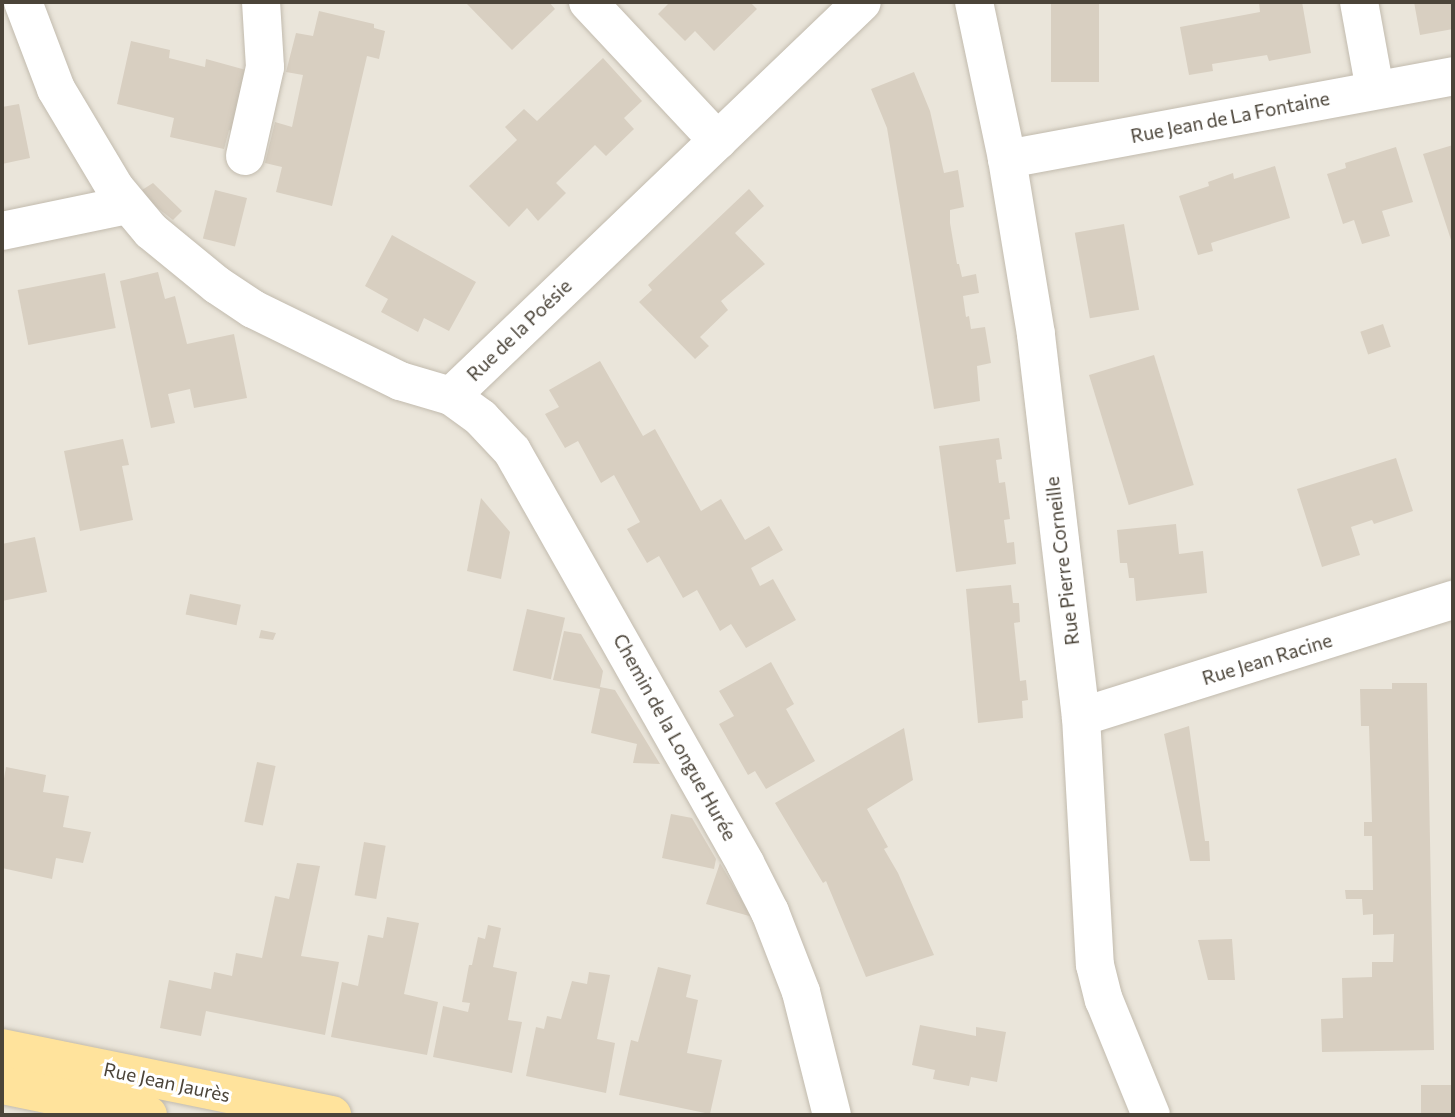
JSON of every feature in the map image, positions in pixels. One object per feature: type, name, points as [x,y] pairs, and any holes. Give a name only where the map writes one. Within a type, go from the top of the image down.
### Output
[{"type":"main road","name":"Rue Jean Jaurès","points":[[2,1048],[332,1115]]},
{"type":"main road","name":"Rue Jean Jaurès","points":[[2,1085],[148,1115]]},
{"type":"street","name":"Rue de la Poésie","points":[[23,2],[56,89],[127,205],[164,242],[253,309],[400,381],[451,396],[862,2]]},
{"type":"street","points":[[245,156],[265,66],[261,2]]},
{"type":"street","points":[[588,2],[718,141]]},
{"type":"street","name":"Rue Pierre Corneille","points":[[974,2],[1007,159],[1032,305],[1081,717],[1095,965],[1104,1000],[1151,1115]]},
{"type":"street","points":[[1359,2],[1375,90]]},
{"type":"street","name":"Rue Jean de La Fontaine","points":[[1007,159],[1453,76]]},
{"type":"street","points":[[2,231],[127,205]]},
{"type":"street","name":"Chemin de la Longue Hurée","points":[[451,396],[497,434],[523,468],[751,873],[770,912],[801,992],[832,1115]]},
{"type":"street","name":"Rue Jean Racine","points":[[1081,717],[1453,600]]},
{"type":"shaded area","points":[[2,2],[1453,2],[1453,1115],[2,1115]]},
{"type":"building","points":[[465,2],[549,2],[555,9],[512,50]]},
{"type":"building","points":[[667,2],[750,2],[757,9],[714,51],[695,31],[685,41],[658,14]]},
{"type":"building","points":[[1051,2],[1099,2],[1099,82],[1051,82]]},
{"type":"building","points":[[1259,2],[1302,2],[1311,53],[1269,61],[1267,55],[1212,64],[1213,71],[1189,75],[1180,27],[1260,12]]},
{"type":"building","points":[[1414,2],[1453,2],[1453,29],[1420,35]]},
{"type":"building","points":[[319,11],[374,24],[374,28],[385,31],[379,59],[367,56],[332,206],[276,192],[282,167],[265,163],[275,122],[292,127],[303,75],[286,72],[296,33],[313,36]]},
{"type":"building","points":[[131,41],[170,50],[169,58],[205,67],[206,59],[246,70],[232,131],[229,130],[224,149],[170,137],[174,118],[117,104]]},
{"type":"building","points":[[603,58],[642,101],[624,118],[634,129],[606,156],[595,145],[556,183],[566,193],[538,221],[527,208],[509,227],[469,186],[517,140],[505,127],[524,109],[537,121]]},
{"type":"building","points":[[914,72],[930,111],[944,173],[958,170],[964,207],[950,210],[957,264],[962,277],[976,274],[979,293],[963,296],[966,317],[969,316],[971,329],[985,327],[991,363],[977,366],[980,401],[934,409],[887,128],[871,89]]},
{"type":"building","points":[[19,104],[30,158],[2,164],[2,107]]},
{"type":"building","points":[[1453,145],[1453,246],[1423,154]]},
{"type":"building","points":[[1396,147],[1413,202],[1382,211],[1390,236],[1362,244],[1354,220],[1343,224],[1327,174],[1346,168],[1345,163]]},
{"type":"building","points":[[1275,166],[1290,218],[1211,243],[1213,251],[1198,255],[1179,196],[1209,186],[1208,182],[1233,173],[1234,179]]},
{"type":"building","points":[[153,183],[182,211],[173,220],[150,202],[142,190]]},
{"type":"building","points":[[749,189],[764,206],[735,233],[765,264],[721,301],[728,310],[700,337],[709,346],[695,359],[639,302],[652,290],[648,285]]},
{"type":"building","points":[[215,190],[247,198],[235,246],[203,239]]},
{"type":"building","points":[[1124,224],[1139,310],[1090,318],[1075,233]]},
{"type":"building","points":[[392,235],[476,282],[449,331],[424,318],[418,332],[381,312],[388,299],[365,286]]},
{"type":"building","points":[[158,272],[165,299],[175,296],[187,344],[234,334],[247,398],[194,408],[190,389],[168,394],[175,423],[151,428],[120,281]]},
{"type":"building","points":[[105,273],[116,328],[28,345],[18,290]]},
{"type":"building","points":[[1383,324],[1391,347],[1368,355],[1360,332]]},
{"type":"building","points":[[1154,355],[1194,485],[1129,505],[1089,375]]},
{"type":"building","points":[[600,361],[643,436],[655,429],[701,511],[721,499],[745,540],[769,526],[783,550],[751,568],[760,586],[773,579],[796,620],[746,648],[731,624],[720,631],[697,590],[683,598],[659,556],[647,563],[627,529],[640,522],[614,475],[601,483],[578,441],[565,448],[545,414],[559,407],[549,390]]},
{"type":"building","points":[[999,438],[1002,459],[996,460],[999,483],[1005,482],[1010,519],[1004,520],[1007,543],[1014,542],[1016,564],[956,572],[939,446]]},
{"type":"building","points":[[123,439],[129,465],[122,466],[133,520],[80,531],[64,451]]},
{"type":"building","points":[[1396,458],[1413,511],[1374,524],[1372,520],[1351,527],[1360,555],[1322,567],[1297,489]]},
{"type":"building","points":[[481,498],[510,532],[501,579],[467,571]]},
{"type":"building","points":[[1176,524],[1179,554],[1203,551],[1207,593],[1136,601],[1134,578],[1129,578],[1127,563],[1120,563],[1117,530]]},
{"type":"building","points":[[35,537],[47,592],[2,601],[2,544]]},
{"type":"building","points":[[1011,585],[1013,603],[1019,603],[1020,622],[1014,623],[1020,681],[1026,680],[1028,700],[1022,701],[1023,718],[978,723],[966,589]]},
{"type":"building","points":[[190,594],[241,605],[236,625],[186,615]]},
{"type":"building","points":[[527,609],[565,618],[551,679],[513,670]]},
{"type":"building","points":[[261,630],[276,633],[273,640],[259,638]]},
{"type":"building","points":[[564,631],[581,634],[603,671],[600,687],[615,690],[660,764],[633,763],[637,744],[591,733],[600,689],[553,680]]},
{"type":"building","points":[[771,662],[794,704],[786,709],[815,761],[766,789],[755,771],[748,775],[719,724],[734,716],[719,691]]},
{"type":"building","points":[[1392,683],[1427,683],[1434,1050],[1322,1052],[1321,1019],[1343,1018],[1342,978],[1372,977],[1372,962],[1393,962],[1394,934],[1373,935],[1373,914],[1363,915],[1362,899],[1346,899],[1345,890],[1373,890],[1372,836],[1364,836],[1364,822],[1372,822],[1369,726],[1361,726],[1360,689],[1392,689]]},
{"type":"building","points":[[1189,726],[1210,861],[1190,861],[1164,734]]},
{"type":"building","points":[[904,728],[913,780],[867,809],[888,847],[884,849],[898,873],[934,955],[866,977],[826,881],[823,883],[775,803]]},
{"type":"building","points":[[257,762],[276,766],[263,826],[244,822]]},
{"type":"building","points":[[6,767],[46,775],[43,792],[69,796],[63,827],[91,832],[83,863],[56,858],[52,879],[2,868],[2,790]]},
{"type":"building","points":[[671,814],[692,818],[716,859],[714,869],[662,858]]},
{"type":"building","points":[[364,842],[386,846],[376,899],[355,895]]},
{"type":"building","points":[[297,863],[320,866],[301,956],[339,962],[325,1035],[206,1011],[201,1036],[160,1028],[169,980],[211,989],[214,972],[232,976],[236,953],[262,958],[275,896],[289,899]]},
{"type":"building","points":[[720,863],[746,907],[753,917],[706,904]]},
{"type":"building","points":[[387,917],[419,923],[404,994],[438,1002],[427,1055],[331,1037],[342,982],[358,986],[368,935],[383,938]]},
{"type":"building","points":[[488,925],[501,928],[493,967],[517,972],[508,1020],[522,1022],[512,1073],[433,1057],[443,1006],[468,1012],[470,1003],[462,1002],[469,965],[472,965],[478,937],[485,939]]},
{"type":"building","points":[[1232,939],[1235,980],[1208,980],[1198,940]]},
{"type":"building","points":[[658,967],[691,975],[686,997],[698,1000],[687,1053],[722,1060],[710,1114],[619,1095],[631,1040],[638,1042]]},
{"type":"building","points":[[589,972],[610,975],[597,1039],[615,1043],[606,1093],[526,1076],[536,1027],[544,1029],[547,1016],[561,1019],[572,981],[587,984]]},
{"type":"building","points":[[920,1025],[976,1036],[976,1027],[1006,1032],[997,1082],[971,1077],[969,1086],[933,1079],[935,1070],[912,1065]]},
{"type":"building","points":[[1421,1085],[1453,1085],[1453,1115],[1421,1115]]}]
